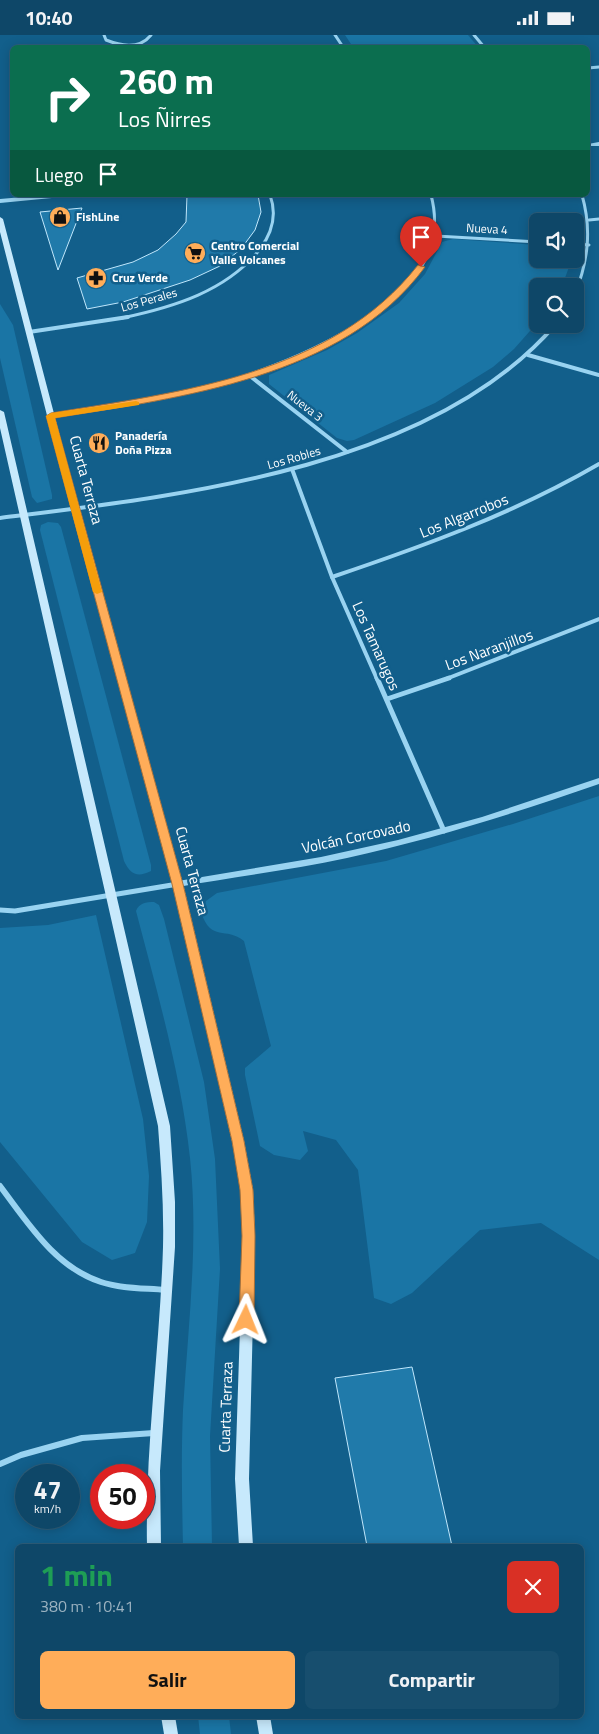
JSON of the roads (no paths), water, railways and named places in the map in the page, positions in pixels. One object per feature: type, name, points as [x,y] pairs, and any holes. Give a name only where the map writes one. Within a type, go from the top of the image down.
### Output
[{"type":"main road","name":"Cuarta Terraza","points":[[0,219],[75,509],[178,884],[218,1050],[247,1190],[248,1280],[242,1479],[246,1544]]},
{"type":"main road","points":[[0,412],[164,1126],[170,1205],[166,1290],[154,1433],[152,1512],[154,1544]]},
{"type":"main road","points":[[168,1719],[171,1734]]},
{"type":"main road","points":[[264,1719],[266,1734]]},
{"type":"street","points":[[104,35],[106,40],[111,43],[127,45],[142,42],[151,35]]},
{"type":"street","points":[[474,35],[482,45]]},
{"type":"street","points":[[0,201],[41,197]]},
{"type":"street","name":"Los Perales","points":[[29,332],[136,316],[176,304],[211,289],[242,270],[260,253],[272,230],[274,204],[271,197]]},
{"type":"street","points":[[51,416],[176,396],[272,369],[321,347],[382,308],[401,292],[415,276],[427,258],[436,236],[437,220],[431,197]]},
{"type":"street","points":[[581,278],[587,262],[589,245],[589,220],[583,197]]},
{"type":"street","points":[[589,220],[599,219]]},
{"type":"street","name":"Nueva 4","points":[[436,236],[529,241]]},
{"type":"street","points":[[584,245],[589,245]]},
{"type":"street","name":"Los Robles","points":[[0,519],[180,494],[247,481],[347,452],[411,427],[455,405],[501,376],[528,355],[548,333]]},
{"type":"street","points":[[528,355],[599,375]]},
{"type":"street","name":"Nueva 3","points":[[250,376],[347,452]]},
{"type":"street","name":"Los Algarrobos","points":[[332,577],[398,555],[511,510],[564,486],[599,464]]},
{"type":"street","name":"Los Tamarugos","points":[[292,469],[332,577],[444,831]]},
{"type":"street","name":"Los Naranjillos","points":[[387,699],[479,669],[599,619]]},
{"type":"street","name":"Volcán Corcovado","points":[[0,910],[15,911],[336,857],[444,831],[599,781]]},
{"type":"street","points":[[0,1186],[39,1236],[72,1268],[100,1282],[166,1290]]},
{"type":"street","points":[[0,1464],[21,1455],[82,1438],[154,1433]]},
{"type":"place","name":"FishLine","points":[[60,217]]},
{"type":"place","name":"Centro Comercial Valle Volcanes","points":[[195,253]]},
{"type":"place","name":"Cruz Verde","points":[[96,278]]},
{"type":"place","name":"Panadería Doña Pizza","points":[[99,443]]}]
